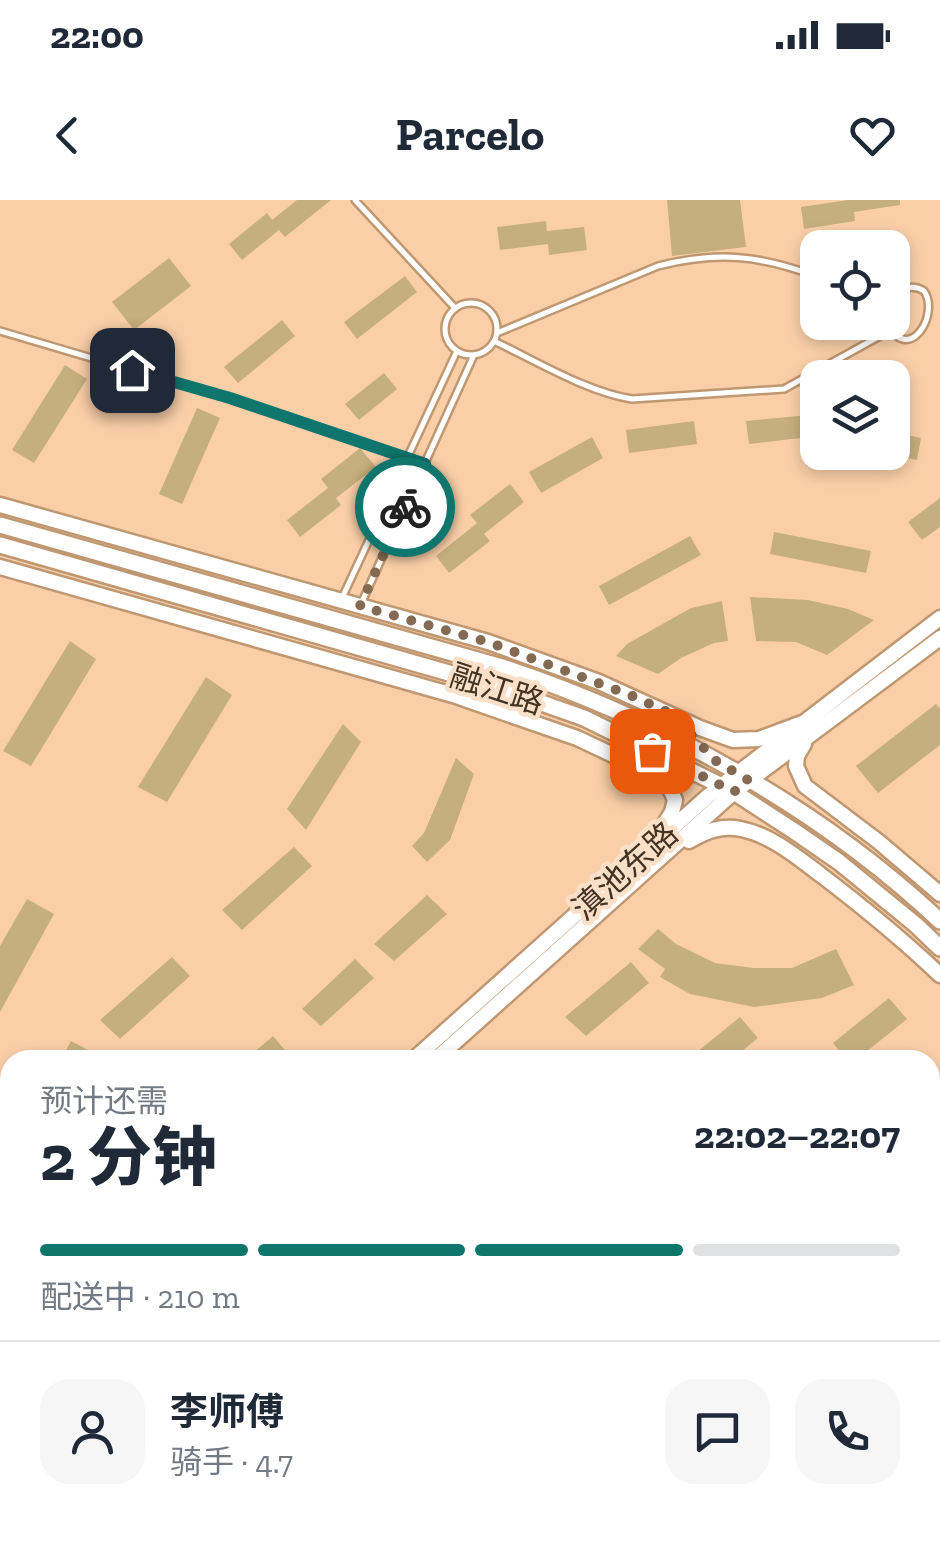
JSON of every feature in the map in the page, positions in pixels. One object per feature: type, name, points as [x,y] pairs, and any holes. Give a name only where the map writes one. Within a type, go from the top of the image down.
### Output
[{"type":"main road","name":"融江路","points":[[0,524],[519,672],[566,689],[716,761],[812,820],[891,878],[940,921]]},
{"type":"main road","name":"融江路","points":[[0,545],[491,685],[584,718],[728,789],[839,862],[940,948]]},
{"type":"street","points":[[0,504],[488,642],[599,682],[732,740],[806,729]]},
{"type":"street","points":[[0,568],[453,695],[615,754],[664,782],[674,800],[672,812],[648,849]]},
{"type":"street","name":"滇池东路","points":[[806,729],[940,618]]},
{"type":"street","name":"滇池东路","points":[[424,1050],[648,849],[806,729],[940,638]]},
{"type":"street","points":[[672,714],[716,761]]},
{"type":"street","points":[[806,729],[796,766],[805,786],[940,894]]},
{"type":"street","points":[[615,754],[674,762]]},
{"type":"street","name":"滇池东路","points":[[447,1050],[651,866],[728,789]]},
{"type":"street","points":[[812,820],[858,826]]},
{"type":"street","points":[[651,866],[715,828],[736,828],[763,836],[786,848],[872,913],[940,976]]},
{"type":"lane","points":[[355,200],[455,308]]},
{"type":"lane","points":[[497,333],[676,262],[748,257],[800,272]]},
{"type":"lane","points":[[910,288],[927,293],[933,300],[936,318]]},
{"type":"lane","points":[[472,302],[488,308],[497,324],[497,333],[482,353],[474,355],[457,351],[444,330],[455,308],[472,302]]},
{"type":"lane","points":[[910,340],[928,333],[933,326]]},
{"type":"lane","points":[[0,332],[230,398],[425,464]]},
{"type":"lane","points":[[494,341],[586,385],[632,399],[784,389],[872,340]]},
{"type":"lane","points":[[341,601],[457,351]]},
{"type":"lane","points":[[360,606],[474,355]]},
{"type":"building","points":[[297,200],[331,200],[285,237],[279,230],[242,260],[229,244],[267,213],[272,220]]},
{"type":"building","points":[[667,200],[740,200],[746,247],[672,256]]},
{"type":"building","points":[[848,200],[900,200],[900,205],[854,212],[855,221],[804,229],[801,207]]},
{"type":"building","points":[[546,221],[547,231],[584,227],[587,250],[549,255],[548,244],[500,250],[497,227]]},
{"type":"building","points":[[169,258],[191,286],[134,330],[112,302]]},
{"type":"building","points":[[405,276],[417,292],[357,339],[344,322]]},
{"type":"building","points":[[282,320],[295,336],[238,383],[224,367]]},
{"type":"building","points":[[65,365],[87,379],[34,463],[12,450]]},
{"type":"building","points":[[384,373],[397,389],[359,420],[345,404]]},
{"type":"building","points":[[197,408],[220,418],[182,504],[159,494]]},
{"type":"building","points":[[800,416],[800,438],[749,444],[746,421]]},
{"type":"building","points":[[694,421],[697,444],[629,453],[626,430]]},
{"type":"building","points":[[910,436],[921,438],[917,460],[910,459]]},
{"type":"building","points":[[592,437],[603,458],[541,493],[529,472]]},
{"type":"building","points":[[360,448],[376,467],[336,498],[341,505],[300,537],[287,520],[328,488],[321,479]]},
{"type":"building","points":[[510,484],[524,502],[484,534],[490,541],[449,573],[436,556],[477,523],[470,515]]},
{"type":"building","points":[[940,498],[940,527],[922,540],[908,522]]},
{"type":"building","points":[[774,532],[871,551],[866,573],[770,554]]},
{"type":"building","points":[[690,536],[701,555],[609,605],[599,586]]},
{"type":"building","points":[[750,597],[808,600],[874,620],[827,655],[796,642],[756,641]]},
{"type":"building","points":[[722,601],[728,641],[681,658],[658,674],[616,656],[627,644],[691,608]]},
{"type":"building","points":[[70,641],[96,659],[31,766],[3,751]]},
{"type":"building","points":[[206,677],[232,695],[167,802],[138,787]]},
{"type":"building","points":[[936,704],[940,709],[940,745],[878,793],[856,766]]},
{"type":"building","points":[[343,724],[361,742],[306,830],[287,809]]},
{"type":"building","points":[[456,758],[474,774],[450,840],[427,862],[412,846],[424,833]]},
{"type":"building","points":[[294,847],[312,866],[242,930],[222,910]]},
{"type":"building","points":[[427,895],[447,914],[394,961],[374,944]]},
{"type":"building","points":[[27,899],[54,914],[0,1012],[0,946]]},
{"type":"building","points":[[658,929],[676,944],[715,963],[754,968],[792,968],[836,949],[854,985],[822,998],[754,1007],[690,994],[660,977],[665,969],[638,949]]},
{"type":"building","points":[[172,957],[190,976],[120,1039],[100,1020]]},
{"type":"building","points":[[355,959],[374,978],[321,1026],[302,1009]]},
{"type":"building","points":[[631,962],[649,983],[586,1036],[565,1017]]},
{"type":"building","points":[[889,998],[907,1019],[868,1050],[838,1050],[833,1043]]},
{"type":"building","points":[[740,1017],[758,1038],[743,1050],[699,1050]]},
{"type":"building","points":[[273,1036],[285,1050],[257,1050]]},
{"type":"building","points":[[71,1041],[88,1050],[66,1050]]},
{"type":"way so far","points":[[405,507],[360,606],[488,642],[630,695],[672,714],[716,761],[748,780],[734,792],[652,751]]},
{"type":"route","points":[[132,370],[230,398],[425,464],[405,507]]}]
